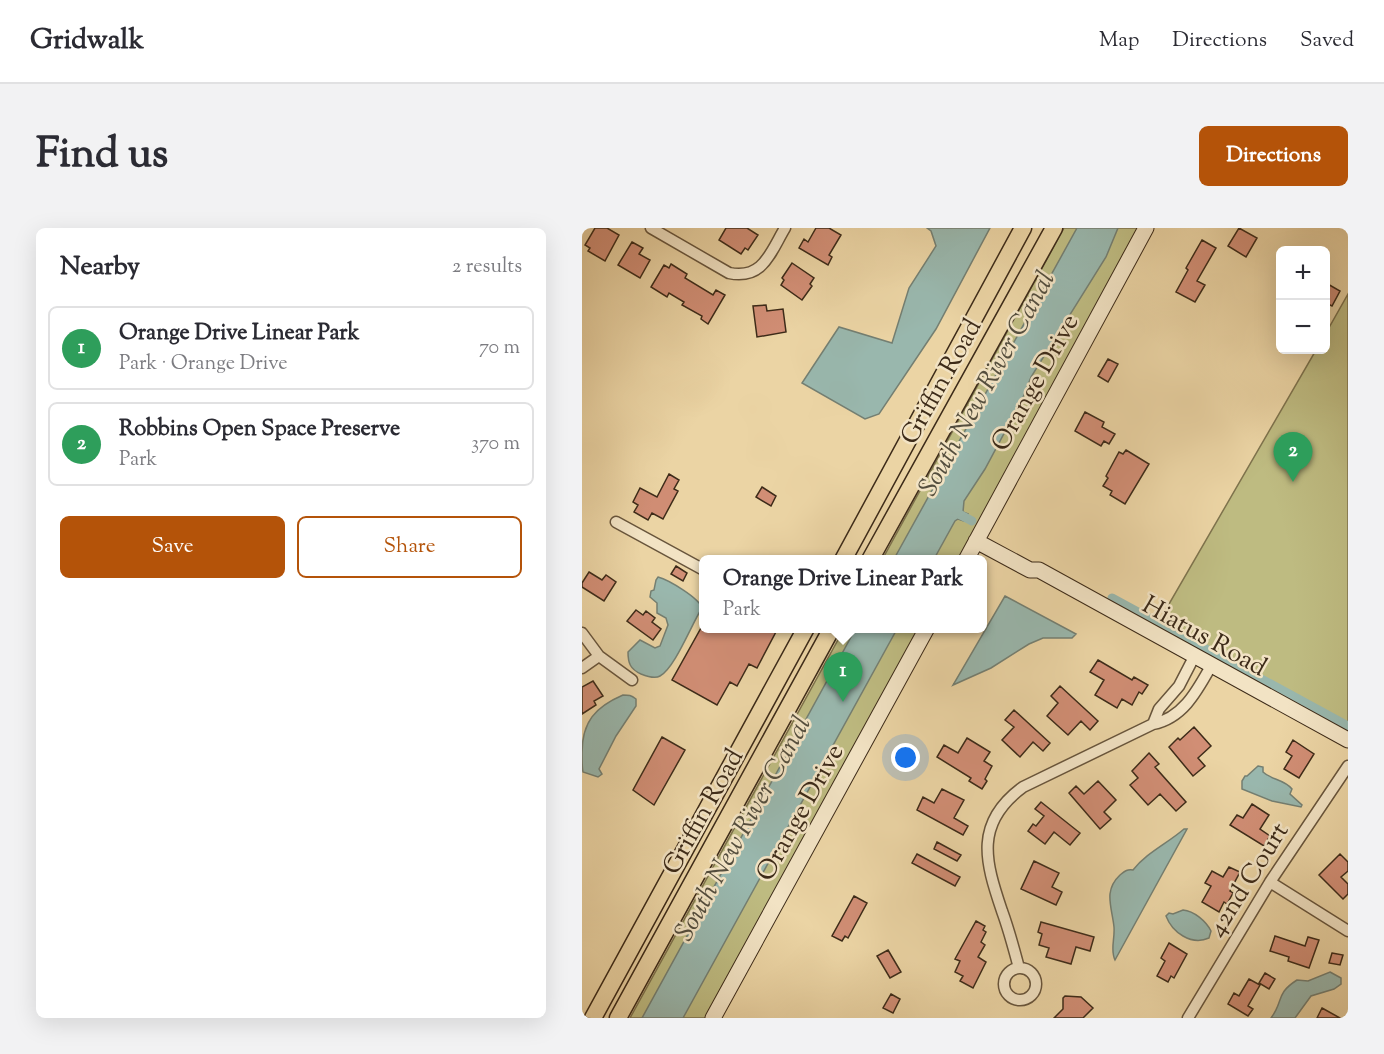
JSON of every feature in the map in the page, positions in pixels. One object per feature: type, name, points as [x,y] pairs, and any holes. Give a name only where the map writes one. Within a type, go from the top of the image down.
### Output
[{"type":"main road","name":"Griffin Road","points":[[846,555],[1023,228]]},
{"type":"main road","name":"Griffin Road","points":[[873,555],[1054,228]]},
{"type":"main road","points":[[902,450],[907,471],[915,479]]},
{"type":"main road","points":[[885,482],[895,490],[901,504]]},
{"type":"main road","name":"Griffin Road","points":[[593,1018],[803,633]]},
{"type":"main road","name":"Griffin Road","points":[[618,1018],[829,633]]},
{"type":"street","points":[[651,228],[729,273],[739,275],[757,271],[764,264],[785,228]]},
{"type":"street","name":"Orange Drive","points":[[969,555],[1146,228]]},
{"type":"street","points":[[616,522],[699,567]]},
{"type":"street","name":"Hiatus Road","points":[[979,536],[1033,562],[1039,570],[1348,740]]},
{"type":"street","points":[[582,633],[599,656],[632,681]]},
{"type":"street","name":"Orange Drive","points":[[713,1018],[924,633]]},
{"type":"street","points":[[582,668],[599,656]]},
{"type":"street","points":[[1153,724],[1159,710],[1179,686],[1194,657]]},
{"type":"street","points":[[1019,968],[990,873],[987,853],[987,840],[999,810],[1023,787],[1153,724],[1172,718],[1194,696],[1211,666]]},
{"type":"street","name":"42nd Court","points":[[1188,1018],[1270,882],[1348,766]]},
{"type":"street","points":[[1270,882],[1348,931]]},
{"type":"shaded area","points":[[1064,228],[1141,228],[961,555],[885,555]]},
{"type":"shaded area","points":[[1348,294],[1348,725],[1158,623],[1314,354],[1330,354],[1330,326]]},
{"type":"shaded area","points":[[842,633],[919,633],[708,1018],[630,1018]]},
{"type":"water","points":[[927,228],[990,228],[936,329],[879,414],[865,419],[802,383],[839,327],[892,343],[909,288],[936,246],[931,231]]},
{"type":"water","points":[[1077,228],[1118,228],[1106,257],[1031,377],[1022,400],[985,469],[964,501],[963,512],[968,514],[964,521],[958,519],[955,521],[936,555],[896,555]]},
{"type":"water","points":[[658,577],[669,582],[695,599],[699,603],[699,614],[666,671],[658,677],[653,677],[641,674],[632,668],[628,652],[640,640],[655,648],[660,646],[668,625],[666,618],[657,613],[657,603],[650,597]]},
{"type":"water","points":[[1005,596],[1076,634],[1072,638],[1043,638],[991,668],[953,685],[983,633],[987,633],[987,627]]},
{"type":"water","points":[[853,633],[895,633],[683,1018],[642,1018]]},
{"type":"water","points":[[623,695],[630,695],[636,699],[636,706],[616,736],[599,769],[602,774],[598,777],[583,772],[583,742],[588,724],[598,710]]},
{"type":"water","points":[[1258,766],[1263,767],[1266,775],[1289,786],[1292,789],[1290,794],[1302,805],[1301,807],[1272,801],[1242,789],[1245,776]]},
{"type":"water","points":[[1187,829],[1115,960],[1110,893],[1115,881],[1125,871],[1133,870],[1144,858]]},
{"type":"water","points":[[1183,910],[1195,914],[1206,924],[1211,931],[1209,938],[1189,939],[1177,932],[1166,916],[1169,913],[1173,914]]},
{"type":"water","points":[[1330,972],[1341,978],[1341,984],[1334,989],[1311,996],[1295,1018],[1271,1018],[1285,989],[1290,985],[1297,980],[1308,981]]},
{"type":"building","points":[[595,228],[607,228],[619,235],[605,261],[588,251],[590,248],[585,245]]},
{"type":"building","points":[[726,228],[747,228],[758,235],[748,250],[745,248],[741,254],[719,240]]},
{"type":"building","points":[[816,228],[829,228],[841,235],[829,255],[832,257],[828,265],[799,248],[804,239],[808,242]]},
{"type":"building","points":[[1239,228],[1257,238],[1246,257],[1228,246]]},
{"type":"building","points":[[1202,240],[1216,248],[1197,281],[1205,285],[1195,302],[1176,292]]},
{"type":"building","points":[[632,242],[643,248],[639,254],[650,260],[640,278],[618,265]]},
{"type":"building","points":[[792,263],[814,278],[810,284],[812,286],[802,300],[781,285],[784,280],[782,278]]},
{"type":"building","points":[[671,264],[687,274],[685,278],[713,295],[716,290],[725,295],[708,324],[701,319],[702,316],[682,305],[684,302],[669,293],[667,297],[651,287],[664,265],[669,268]]},
{"type":"building","points":[[1330,285],[1340,291],[1332,306],[1330,305]]},
{"type":"building","points":[[766,305],[767,311],[783,309],[786,332],[757,337],[753,306]]},
{"type":"building","points":[[1108,359],[1118,364],[1108,382],[1098,376]]},
{"type":"building","points":[[1085,412],[1104,422],[1102,427],[1115,434],[1109,444],[1104,441],[1101,446],[1075,431]]},
{"type":"building","points":[[1126,450],[1149,464],[1125,504],[1110,495],[1112,491],[1103,486],[1119,452],[1123,454]]},
{"type":"building","points":[[669,474],[679,480],[674,489],[678,491],[663,519],[652,513],[648,520],[634,512],[638,505],[633,502],[640,488],[657,497]]},
{"type":"building","points":[[762,487],[776,496],[771,506],[756,497]]},
{"type":"building","points":[[676,566],[687,573],[683,581],[671,574]]},
{"type":"building","points":[[589,572],[602,580],[606,575],[616,582],[604,601],[582,587]]},
{"type":"building","points":[[636,610],[643,615],[646,611],[655,618],[652,622],[661,629],[653,640],[627,621]]},
{"type":"building","points":[[699,632],[775,633],[757,668],[749,664],[737,686],[730,682],[717,705],[672,680]]},
{"type":"building","points":[[1098,660],[1132,680],[1134,677],[1148,685],[1142,694],[1139,692],[1132,705],[1122,699],[1117,708],[1095,695],[1104,680],[1090,672]]},
{"type":"building","points":[[593,681],[603,696],[594,701],[596,705],[582,714],[582,687]]},
{"type":"building","points":[[1060,686],[1098,721],[1090,730],[1081,721],[1068,735],[1047,716],[1058,703],[1051,696]]},
{"type":"building","points":[[1014,710],[1050,743],[1043,751],[1033,742],[1020,757],[1002,740],[1014,727],[1005,720]]},
{"type":"building","points":[[1194,727],[1211,746],[1198,758],[1205,766],[1193,776],[1169,747]]},
{"type":"building","points":[[662,737],[685,750],[654,805],[633,790]]},
{"type":"building","points":[[967,738],[990,752],[984,761],[992,766],[982,789],[969,781],[971,778],[937,757],[944,745],[958,753]]},
{"type":"building","points":[[1293,740],[1314,754],[1299,778],[1284,769],[1292,756],[1286,752]]},
{"type":"building","points":[[1149,753],[1159,764],[1155,767],[1186,802],[1176,811],[1160,794],[1148,805],[1130,785],[1138,778],[1132,771]]},
{"type":"building","points":[[1098,781],[1116,800],[1104,812],[1111,819],[1100,829],[1069,793],[1076,786],[1084,794]]},
{"type":"building","points":[[942,789],[964,800],[954,818],[968,826],[963,835],[917,810],[923,797],[934,803]]},
{"type":"building","points":[[1041,802],[1080,833],[1070,845],[1054,832],[1045,844],[1028,831],[1033,824],[1036,826],[1044,816],[1035,809]]},
{"type":"building","points":[[1252,804],[1269,815],[1260,829],[1270,836],[1264,846],[1230,825],[1237,815],[1243,818]]},
{"type":"building","points":[[937,842],[961,855],[957,861],[934,849]]},
{"type":"building","points":[[917,854],[960,877],[955,886],[912,863]]},
{"type":"building","points":[[1340,854],[1348,862],[1348,871],[1341,877],[1348,884],[1348,894],[1343,899],[1319,875]]},
{"type":"building","points":[[1034,861],[1059,873],[1052,887],[1062,892],[1056,905],[1021,889]]},
{"type":"building","points":[[1229,867],[1240,872],[1230,891],[1233,893],[1227,904],[1224,902],[1219,912],[1202,902],[1211,886],[1205,883],[1212,871],[1223,877]]},
{"type":"building","points":[[854,896],[867,903],[848,938],[845,936],[842,941],[832,936]]},
{"type":"building","points":[[976,921],[985,926],[983,930],[986,932],[981,942],[985,945],[978,957],[986,962],[973,988],[960,981],[963,976],[955,972],[960,961],[955,959]]},
{"type":"building","points":[[1041,922],[1094,937],[1090,951],[1076,947],[1071,964],[1046,957],[1049,948],[1039,945],[1042,934],[1038,932]]},
{"type":"building","points":[[1275,936],[1305,946],[1308,937],[1319,940],[1309,968],[1288,961],[1289,957],[1270,951]]},
{"type":"building","points":[[1169,943],[1187,954],[1174,978],[1171,976],[1168,982],[1157,976],[1165,961],[1161,958]]},
{"type":"building","points":[[888,950],[901,972],[890,978],[877,956]]},
{"type":"building","points":[[1332,953],[1343,955],[1340,965],[1329,963]]},
{"type":"building","points":[[1265,973],[1275,979],[1269,989],[1259,983]]},
{"type":"building","points":[[1249,979],[1260,985],[1248,1006],[1253,1009],[1248,1016],[1228,1004],[1234,993],[1239,996]]},
{"type":"building","points":[[891,994],[900,999],[893,1013],[883,1008]]},
{"type":"building","points":[[1065,996],[1081,997],[1093,1008],[1083,1018],[1054,1018],[1063,1009]]},
{"type":"building","points":[[1322,1008],[1340,1018],[1317,1018]]},
{"type":"waterway","points":[[957,513],[972,521]]},
{"type":"waterway","points":[[1112,598],[1348,726]]},
{"type":"place","name":"Robbins Open Space Preserve","points":[[1293,482]]},
{"type":"place","name":"Orange Drive Linear Park","points":[[843,702]]},
{"type":"water label","name":"South New River Canal","points":[[986,383]]},
{"type":"water label","name":"South New River Canal","points":[[742,828]]}]
